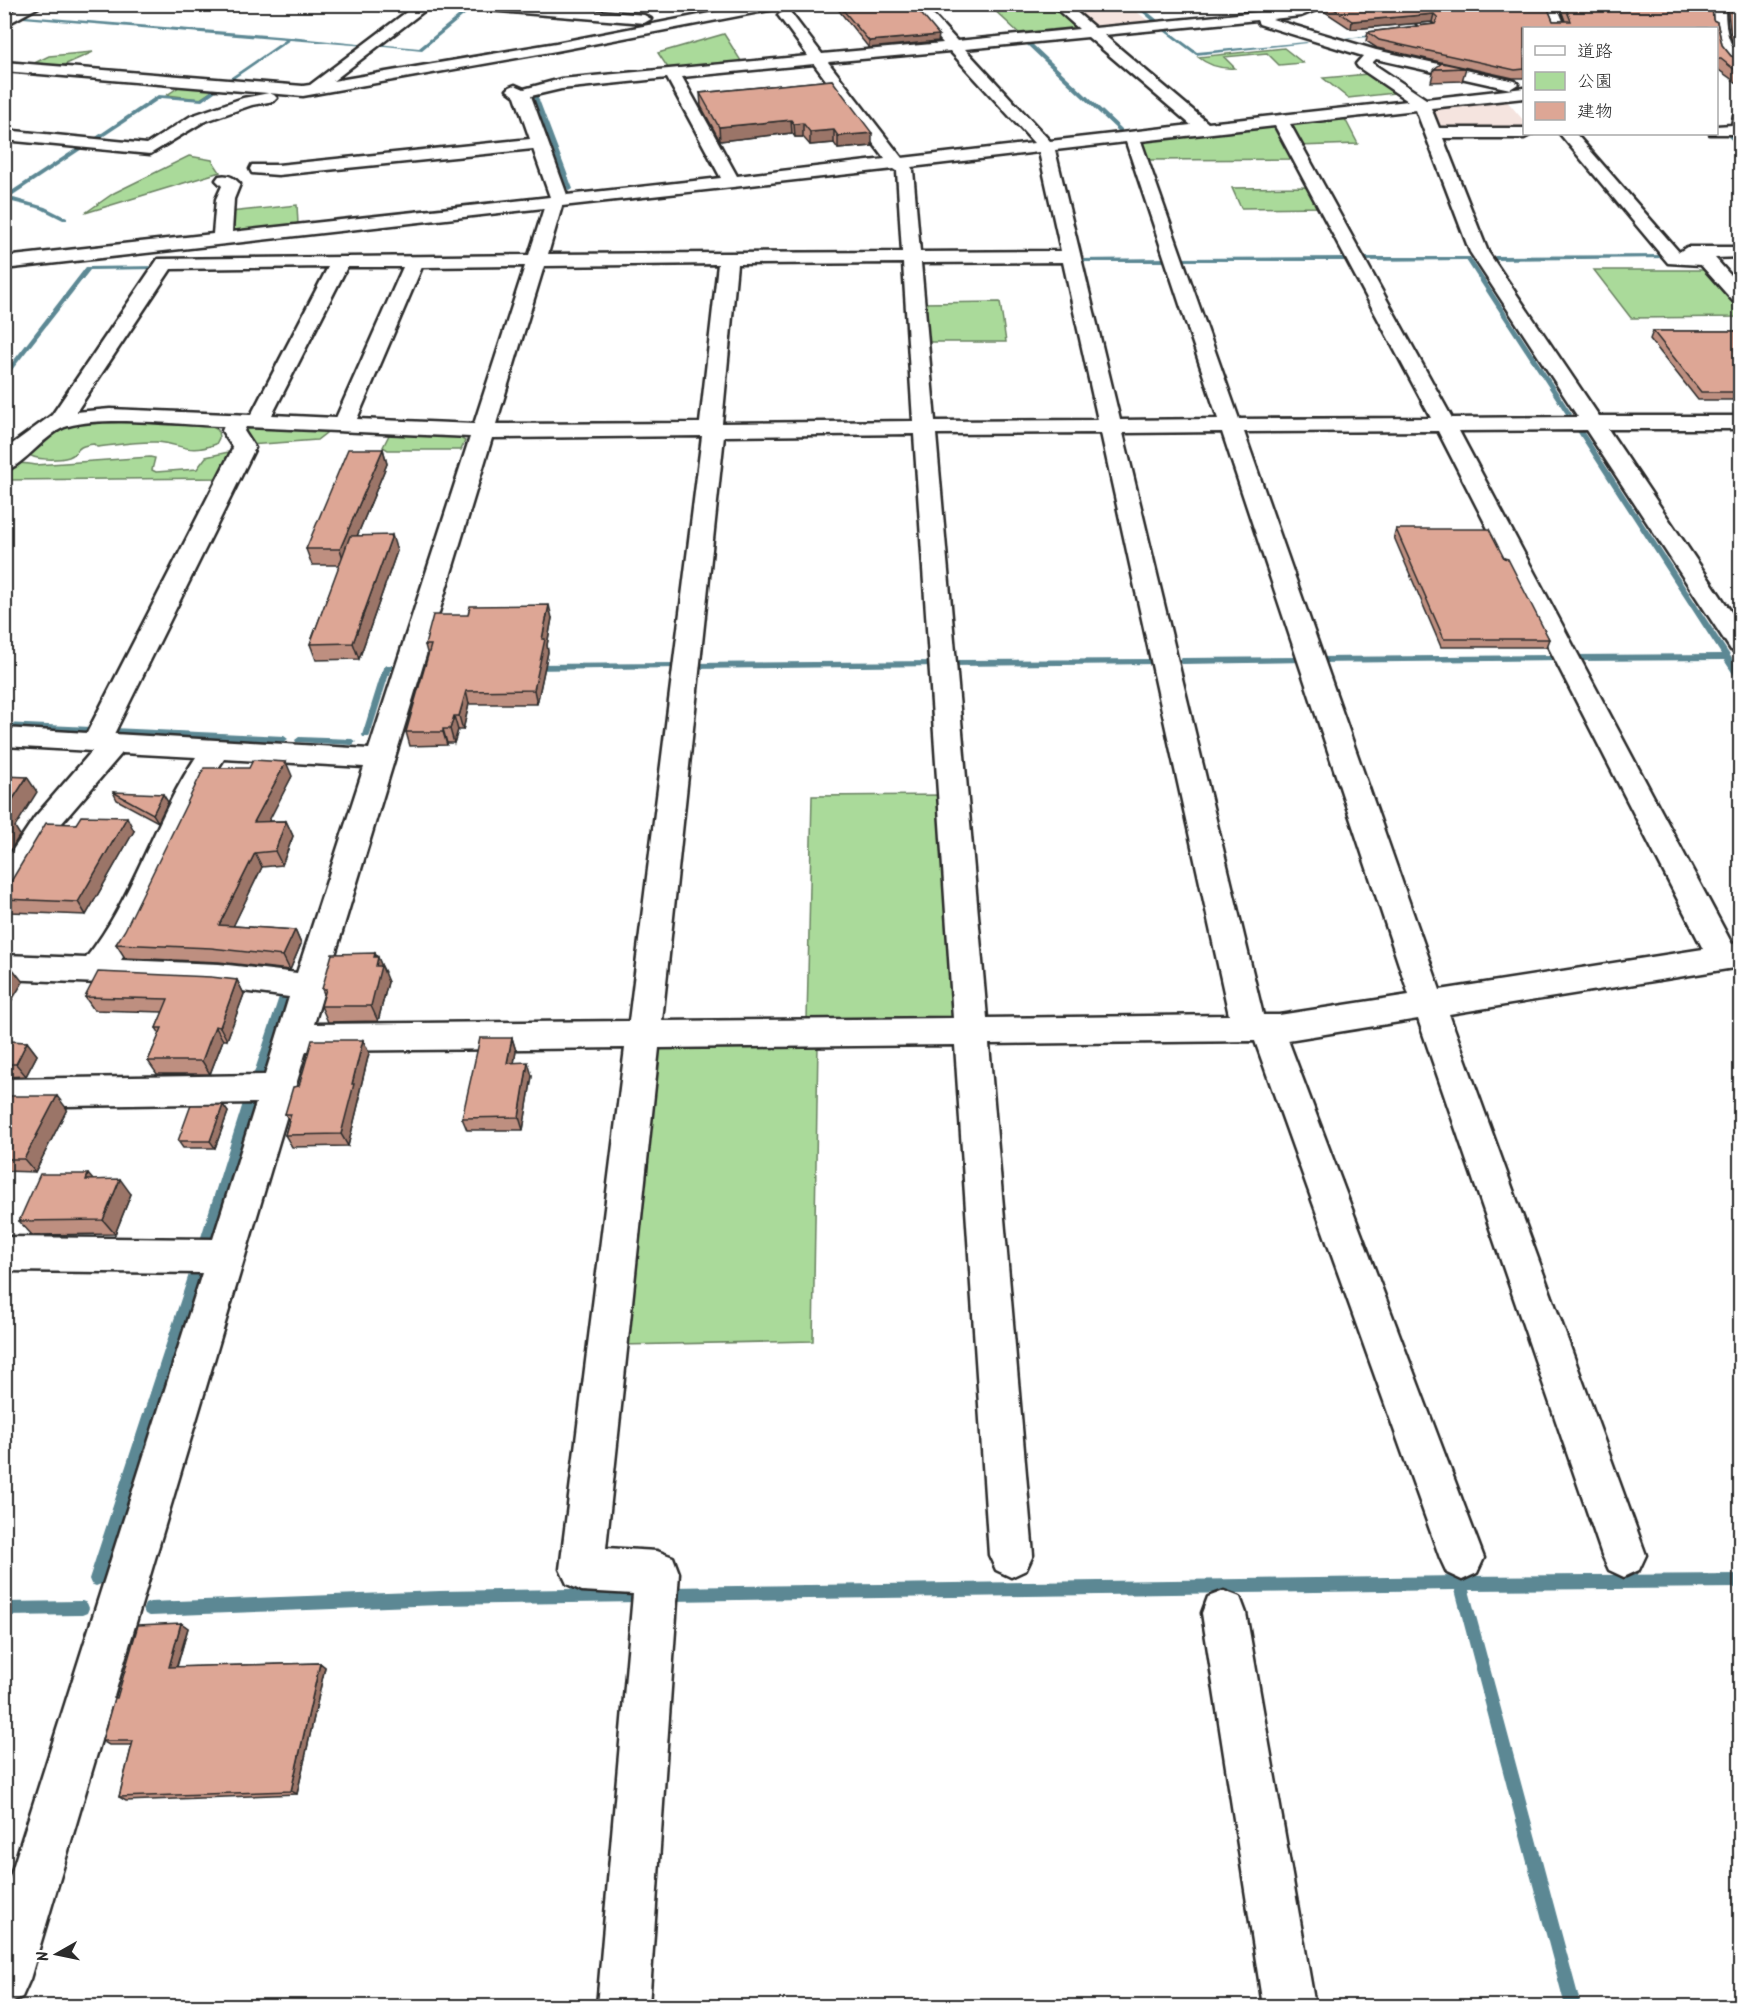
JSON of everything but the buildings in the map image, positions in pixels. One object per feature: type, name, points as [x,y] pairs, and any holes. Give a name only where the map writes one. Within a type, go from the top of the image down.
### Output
[{"type":"street","points":[[4,22],[38,4]]},
{"type":"street","points":[[4,66],[308,91],[426,4]]},
{"type":"street","points":[[463,4],[684,22]]},
{"type":"street","points":[[915,4],[1046,146],[1111,426],[1258,1028],[1461,1558]]},
{"type":"street","points":[[1058,4],[1205,129]]},
{"type":"street","points":[[1214,4],[1373,54],[1523,87]]},
{"type":"street","points":[[4,1979],[309,987],[536,260],[557,201],[540,143],[519,92],[561,84],[1301,12],[1324,4]]},
{"type":"street","points":[[1408,4],[1427,27],[1415,29]]},
{"type":"street","points":[[1549,4],[1559,27]]},
{"type":"street","points":[[1718,4],[1718,30],[1733,59],[1740,63]]},
{"type":"street","points":[[4,135],[150,148],[197,119],[249,101],[684,22],[783,10],[905,170],[1011,1555]]},
{"type":"street","points":[[1320,39],[1356,35]]},
{"type":"street","points":[[1373,54],[1363,64],[1422,104],[1479,252],[1740,644]]},
{"type":"street","points":[[1725,70],[1740,69]]},
{"type":"street","points":[[23,82],[51,70]]},
{"type":"street","points":[[672,73],[731,181]]},
{"type":"street","points":[[4,262],[1523,93]]},
{"type":"street","points":[[1718,115],[1740,118],[1740,129],[1718,131]]},
{"type":"street","points":[[294,1038],[1280,1028],[1429,1004],[1733,962],[1280,120]]},
{"type":"street","points":[[1718,132],[1733,147]]},
{"type":"street","points":[[1433,134],[1523,133]]},
{"type":"street","points":[[1569,135],[1675,259],[1706,259],[1740,297]]},
{"type":"street","points":[[1132,137],[1429,1004],[1624,1555]]},
{"type":"street","points":[[258,169],[278,170],[540,143]]},
{"type":"street","points":[[222,238],[225,199],[231,184],[225,180]]},
{"type":"street","points":[[99,252],[92,263],[1072,256]]},
{"type":"street","points":[[1671,253],[1740,252]]},
{"type":"street","points":[[623,2007],[657,1573],[582,1569],[712,429],[728,259]]},
{"type":"street","points":[[345,425],[416,261]]},
{"type":"street","points":[[4,889],[45,824],[105,742],[244,448],[233,431],[248,421],[340,262]]},
{"type":"street","points":[[7,458],[60,420],[165,263]]},
{"type":"street","points":[[60,420],[110,415],[483,430],[1740,422]]},
{"type":"street","points":[[4,737],[381,759]]},
{"type":"street","points":[[94,971],[116,943],[190,789],[216,749]]},
{"type":"street","points":[[4,968],[219,976],[309,987]]},
{"type":"street","points":[[4,1093],[278,1089]]},
{"type":"street","points":[[4,1254],[226,1256]]},
{"type":"street","points":[[1224,1613],[1289,2007]]},
{"type":"shaded area","points":[[1062,5],[1128,5],[1151,23],[1094,29]]},
{"type":"shaded area","points":[[1506,100],[1523,120],[1523,130],[1442,130],[1433,109]]},
{"type":"green space","points":[[989,5],[1055,5],[1083,29],[1022,36]]},
{"type":"green space","points":[[724,34],[743,64],[670,71],[658,53]]},
{"type":"green space","points":[[1284,48],[1303,63],[1279,65],[1267,53],[1224,57],[1235,68],[1225,68],[1211,65],[1198,57]]},
{"type":"green space","points":[[93,52],[55,69],[28,66],[49,56]]},
{"type":"green space","points":[[1368,74],[1395,93],[1348,98],[1323,78]]},
{"type":"green space","points":[[185,83],[218,87],[200,99],[167,95]]},
{"type":"green space","points":[[1344,117],[1358,144],[1298,146],[1288,124]]},
{"type":"green space","points":[[1276,127],[1299,159],[1145,160],[1139,142]]},
{"type":"green space","points":[[189,156],[212,160],[220,172],[85,213],[114,193]]},
{"type":"green space","points":[[1314,187],[1325,207],[1241,208],[1232,188]]},
{"type":"green space","points":[[297,205],[298,224],[238,231],[230,228],[230,212]]},
{"type":"green space","points":[[1594,270],[1712,270],[1740,301],[1740,317],[1631,318]]},
{"type":"green space","points":[[1000,302],[1006,342],[924,342],[921,303]]},
{"type":"green space","points":[[106,421],[207,424],[218,430],[219,438],[216,444],[198,449],[150,442],[97,447],[94,444],[87,445],[69,457],[59,459],[41,459],[27,453],[64,423]]},
{"type":"green space","points":[[246,426],[324,429],[326,433],[317,440],[249,445],[239,430]]},
{"type":"green space","points":[[394,432],[457,436],[465,441],[461,450],[388,450],[383,447],[389,435]]},
{"type":"green space","points":[[233,451],[225,478],[5,480],[7,469],[19,463],[36,465],[150,457],[155,458],[152,470],[156,472],[197,469],[206,457]]},
{"type":"green space","points":[[945,795],[955,1020],[807,1021],[812,796]]},
{"type":"green space","points":[[818,1044],[813,1341],[621,1345],[659,1047]]},
{"type":"waterway","points":[[1135,4],[1157,22]]},
{"type":"waterway","points":[[377,45],[420,49],[471,8]]},
{"type":"waterway","points":[[25,17],[289,39]]},
{"type":"waterway","points":[[1162,27],[1196,54],[1306,43]]},
{"type":"waterway","points":[[1346,38],[1380,35]]},
{"type":"waterway","points":[[226,83],[289,39]]},
{"type":"waterway","points":[[289,39],[366,45]]},
{"type":"waterway","points":[[1028,43],[1120,130]]},
{"type":"waterway","points":[[93,141],[160,96],[202,100],[220,87]]},
{"type":"waterway","points":[[553,90],[535,96],[570,189]]},
{"type":"waterway","points":[[1729,135],[1740,146]]},
{"type":"waterway","points":[[65,219],[43,208],[5,198],[85,145]]},
{"type":"waterway","points":[[1495,258],[1667,256]]},
{"type":"waterway","points":[[1361,259],[1468,258],[1569,414]]},
{"type":"waterway","points":[[1180,260],[1349,259]]},
{"type":"waterway","points":[[1079,261],[1169,260]]},
{"type":"waterway","points":[[4,378],[88,268],[157,267]]},
{"type":"waterway","points":[[1580,431],[1726,657]]},
{"type":"waterway","points":[[1573,658],[1726,657]]},
{"type":"waterway","points":[[1726,657],[1740,678]]},
{"type":"waterway","points":[[1317,660],[1561,658]]},
{"type":"waterway","points":[[1182,661],[1304,660]]},
{"type":"waterway","points":[[951,663],[1156,662]]},
{"type":"waterway","points":[[693,666],[937,664]]},
{"type":"waterway","points":[[531,667],[677,666]]},
{"type":"waterway","points":[[366,735],[387,668],[393,668]]},
{"type":"waterway","points":[[4,726],[91,730]]},
{"type":"waterway","points":[[113,731],[284,739]]},
{"type":"waterway","points":[[299,740],[352,742]]},
{"type":"waterway","points":[[257,1079],[284,997]]},
{"type":"waterway","points":[[207,1237],[250,1100]]},
{"type":"waterway","points":[[96,1579],[197,1268]]},
{"type":"waterway","points":[[1460,1583],[1740,1581]]},
{"type":"waterway","points":[[671,1594],[1460,1583]]},
{"type":"waterway","points":[[1460,1583],[1573,2006]]},
{"type":"waterway","points":[[150,1609],[440,1598],[640,1595]]},
{"type":"waterway","points":[[4,1609],[82,1608]]}]
